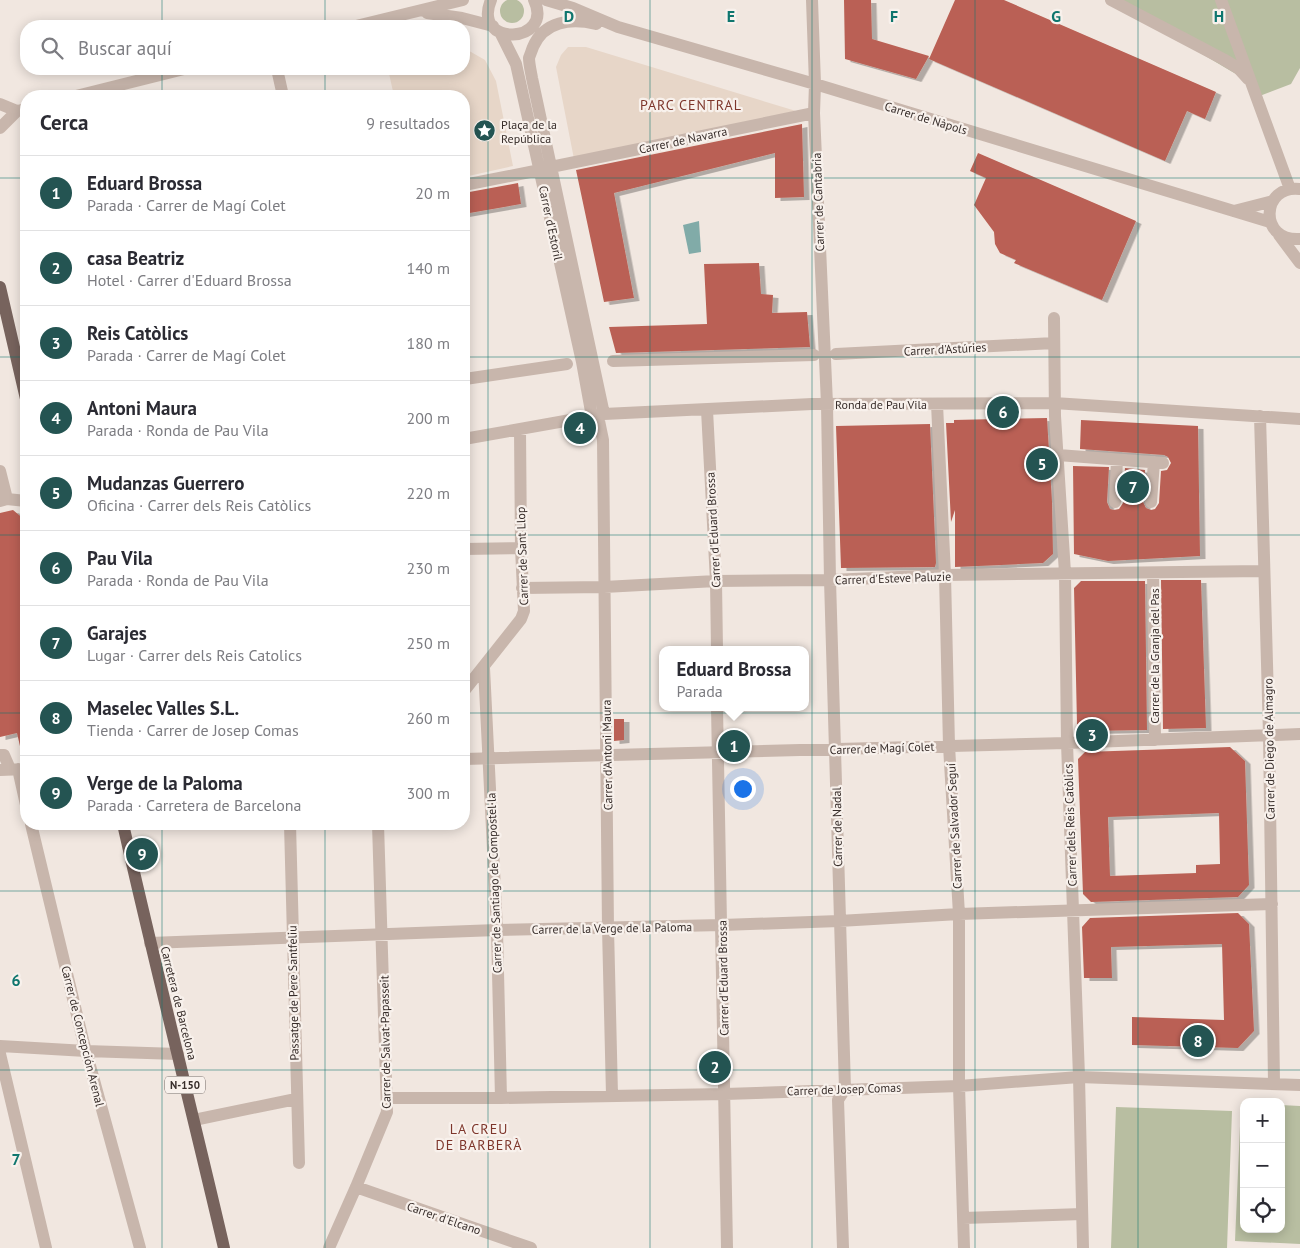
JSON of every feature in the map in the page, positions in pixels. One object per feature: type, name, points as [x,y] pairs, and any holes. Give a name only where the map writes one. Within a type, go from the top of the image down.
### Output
[{"type":"main road","points":[[0,287],[20,373]]},
{"type":"main road","name":"Carretera de Barcelona","points":[[124,830],[224,1248]]},
{"type":"street","points":[[381,20],[463,0]]},
{"type":"street","points":[[534,0],[537,7],[536,29]]},
{"type":"street","name":"Carrer de Nàpols","points":[[546,0],[573,8],[618,27],[815,84],[1270,222]]},
{"type":"street","name":"Carrer de Cantabria","points":[[812,0],[815,84],[814,113],[827,404]]},
{"type":"street","points":[[1111,0],[1223,59],[1238,68],[1251,83]]},
{"type":"street","points":[[1222,0],[1251,83],[1295,189],[1280,193],[1273,201],[1269,215],[1270,222],[1300,263]]},
{"type":"street","name":"Carrer d'Estoril","points":[[491,1],[488,11],[490,20],[516,64],[545,169]]},
{"type":"street","points":[[414,12],[439,13],[477,21],[497,29]]},
{"type":"street","name":"Carrer de Nàpols","points":[[497,29],[508,36],[518,35],[572,20],[582,20],[599,25],[618,27]]},
{"type":"street","name":"Carrer d'Estoril","points":[[536,29],[529,58],[545,169],[582,362],[598,416]]},
{"type":"street","points":[[100,90],[160,75]]},
{"type":"street","points":[[278,75],[282,90]]},
{"type":"street","points":[[0,104],[20,109]]},
{"type":"street","points":[[0,128],[20,112]]},
{"type":"street","name":"Carrer de Navarra","points":[[470,184],[814,113]]},
{"type":"street","points":[[1234,211],[1273,201]]},
{"type":"street","points":[[1278,234],[1285,238],[1300,240]]},
{"type":"street","name":"Carrer dels Reis Catòlics","points":[[1054,318],[1054,403],[1065,573],[1067,743],[1074,911],[1083,1248]]},
{"type":"street","name":"Carrer d'Astúries","points":[[836,354],[1054,343]]},
{"type":"street","points":[[613,361],[814,355]]},
{"type":"street","points":[[470,378],[567,364]]},
{"type":"street","name":"Ronda de Pau Vila","points":[[470,438],[598,416],[827,404],[1054,403],[1300,419]]},
{"type":"street","name":"Carrer de Nadal","points":[[827,404],[844,1089],[838,1100],[842,1248]]},
{"type":"street","name":"Carrer de Salvador Seguí","points":[[936,404],[945,575],[949,746],[959,914],[959,1086],[964,1248]]},
{"type":"street","name":"Carrer d'Eduard Brossa","points":[[707,410],[716,581],[717,646]]},
{"type":"street","name":"Carrer d'Antoni Maura","points":[[598,416],[603,440],[608,928],[612,1096]]},
{"type":"street","name":"Carrer de Diego de Almagro","points":[[1260,416],[1269,734],[1274,1083]]},
{"type":"street","name":"Carrer de Sant Llop","points":[[470,684],[521,619],[524,611],[521,548],[520,430]]},
{"type":"street","points":[[1058,455],[1158,463],[1151,502]]},
{"type":"street","points":[[1115,502],[1117,460]]},
{"type":"street","points":[[0,471],[3,500],[20,501]]},
{"type":"street","points":[[470,549],[521,548]]},
{"type":"street","name":"Carrer d'Esteve Paluzie","points":[[522,588],[604,587],[716,581],[830,580],[945,575],[1263,570]]},
{"type":"street","name":"Carrer de la Granja del Pas","points":[[1153,573],[1155,740]]},
{"type":"street","name":"Carrer de Santiago de Compostel·la","points":[[484,668],[497,930],[501,1098]]},
{"type":"street","name":"Carrer d'Eduard Brossa","points":[[717,711],[727,1248]]},
{"type":"street","name":"Carrer de Magí Colet","points":[[470,759],[1067,743],[1300,734]]},
{"type":"street","points":[[0,755],[4,755],[13,769],[20,788]]},
{"type":"street","name":"Carrer de Concepción Arenal","points":[[32,830],[86,1051],[140,1248]]},
{"type":"street","name":"Passatge de Pere Santfeliu","points":[[290,830],[299,1163]]},
{"type":"street","name":"Carrer de Salvat-Papasseit","points":[[329,1248],[388,1112],[378,830]]},
{"type":"street","name":"Carrer de la Verge de la Paloma","points":[[150,943],[497,930],[839,921],[959,914],[1272,904]]},
{"type":"street","points":[[0,1046],[178,1054]]},
{"type":"street","points":[[0,1054],[46,1248]]},
{"type":"street","name":"Carrer de Josep Comas","points":[[387,1098],[725,1094],[959,1086],[1079,1077],[1300,1085]]},
{"type":"street","points":[[194,1120],[296,1099]]},
{"type":"street","name":"Carrer d'Elcano","points":[[356,1187],[531,1248]]},
{"type":"street","points":[[963,1218],[1082,1214]]},
{"type":"green space","points":[[512,-1],[521,2],[524,11],[521,20],[512,23],[503,20],[500,11],[503,2]]},
{"type":"green space","points":[[1111,0],[1300,0],[1300,68],[1291,84],[1257,97],[1251,83]]},
{"type":"green space","points":[[1285,1105],[1300,1106],[1300,1244],[1235,1241],[1240,1126],[1240,1233],[1285,1233]]},
{"type":"green space","points":[[1116,1107],[1232,1111],[1227,1248],[1111,1248]]},
{"type":"shaded area","name":"Plaça de la República","points":[[568,47],[586,47],[796,111],[574,159],[556,67],[561,55]]},
{"type":"shaded area","name":"Plaça de la República","points":[[470,51],[485,60],[496,81],[513,166],[470,176],[470,90],[393,90],[389,75],[470,75]]},
{"type":"water","points":[[699,221],[701,252],[689,254],[683,225]]},
{"type":"building","points":[[844,0],[871,0],[872,39],[929,56],[916,79],[845,59]]},
{"type":"building","points":[[955,0],[1004,0],[1216,92],[1205,119],[1187,111],[1165,161],[929,59]]},
{"type":"building","points":[[802,124],[804,197],[775,198],[775,153],[614,193],[634,298],[604,302],[576,170]]},
{"type":"building","points":[[978,153],[1136,221],[1102,300],[1014,263],[1016,260],[1000,253],[995,244],[994,232],[974,205],[986,178],[970,171]]},
{"type":"building","points":[[518,183],[521,204],[470,213],[470,192]]},
{"type":"building","points":[[759,263],[761,294],[773,295],[772,313],[807,312],[810,347],[616,353],[609,327],[707,324],[704,264]]},
{"type":"building","points":[[1047,418],[1053,554],[1043,563],[955,567],[955,510],[951,522],[946,423],[954,423],[954,420]]},
{"type":"building","points":[[1081,420],[1198,426],[1200,556],[1108,561],[1074,554],[1073,466],[1109,467],[1107,502],[1110,509],[1114,510],[1119,509],[1123,503],[1125,468],[1145,470],[1143,502],[1146,508],[1151,510],[1155,509],[1159,503],[1161,471],[1167,470],[1171,463],[1168,457],[1164,455],[1080,449]]},
{"type":"building","points":[[930,424],[935,567],[841,568],[836,426]]},
{"type":"building","points":[[13,510],[20,516],[20,746],[17,733],[0,737],[0,513]]},
{"type":"building","points":[[1161,580],[1201,580],[1206,728],[1163,729]]},
{"type":"building","points":[[1081,581],[1145,581],[1147,730],[1084,731],[1077,724],[1074,588]]},
{"type":"building","points":[[614,719],[624,719],[624,740],[614,741]]},
{"type":"building","points":[[1230,747],[1245,761],[1249,885],[1238,897],[1091,902],[1083,894],[1078,759],[1085,752]],"holes":[[[1219,813],[1220,864],[1196,865],[1196,873],[1110,876],[1108,817]]]},
{"type":"building","points":[[1238,913],[1249,924],[1254,1031],[1238,1048],[1132,1045],[1132,1017],[1224,1020],[1222,944],[1111,947],[1112,978],[1084,978],[1082,927],[1090,918]]},
{"type":"place","name":"Plaça de la República","points":[[485,131]]},
{"type":"place","name":"Pau Vila","points":[[1003,412]]},
{"type":"place","name":"Antoni Maura","points":[[580,428]]},
{"type":"place","name":"Mudanzas Guerrero","points":[[1042,464]]},
{"type":"place","name":"Garajes","points":[[1133,487]]},
{"type":"place","name":"Reis Catòlics","points":[[1092,735]]},
{"type":"place","name":"Eduard Brossa","points":[[734,746]]},
{"type":"place","name":"Verge de la Paloma","points":[[142,854]]},
{"type":"place","name":"Maselec Valles S.L.","points":[[1198,1041]]},
{"type":"place","name":"casa Beatriz","points":[[715,1067]]},
{"type":"district","name":"PARC CENTRAL","points":[[691,105]]},
{"type":"district","name":"LA CREU DE BARBERÀ","points":[[479,1138]]}]
